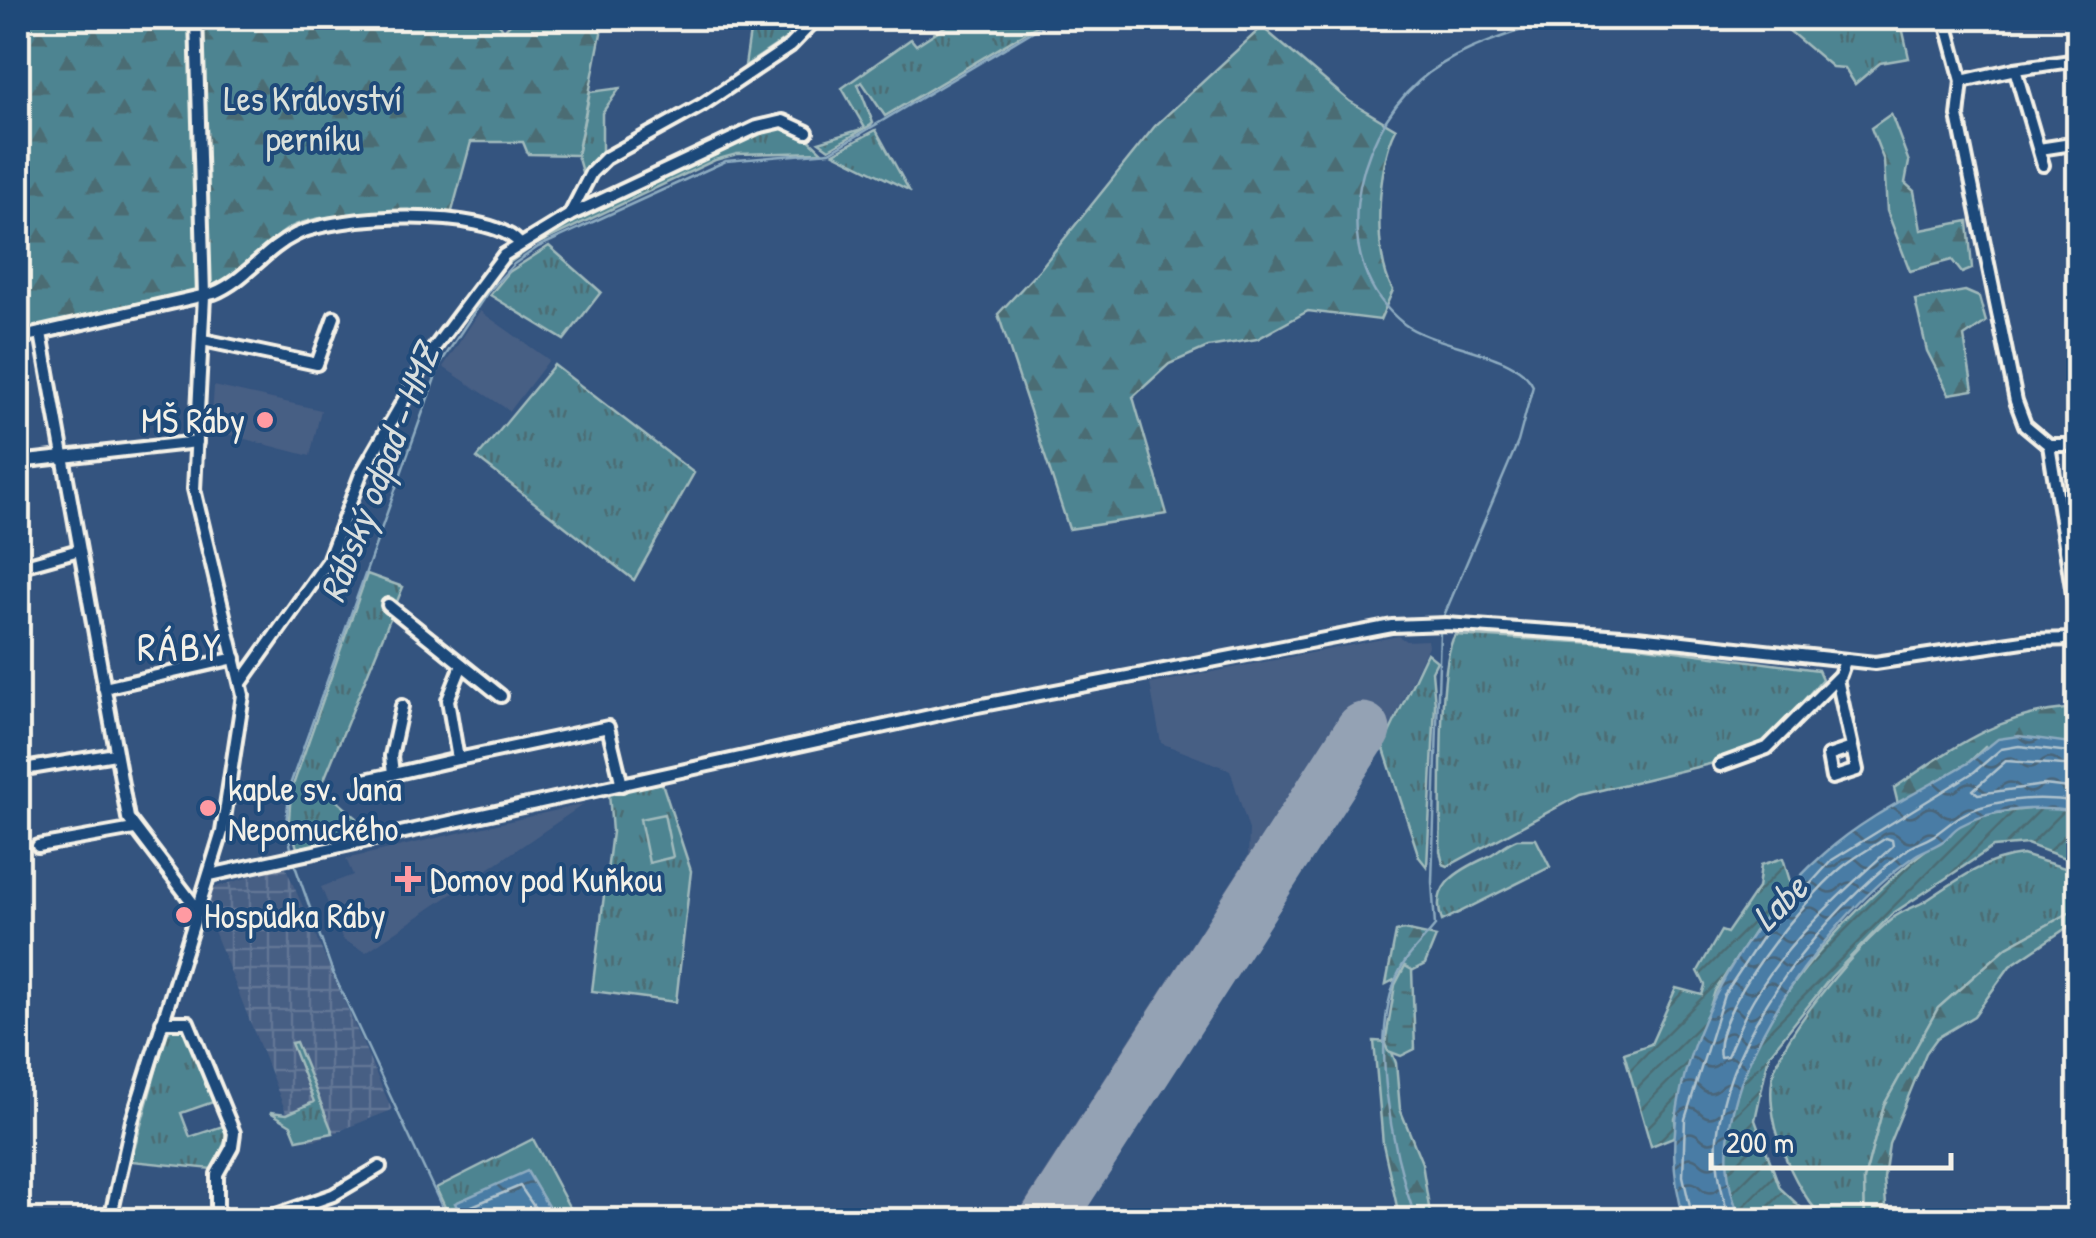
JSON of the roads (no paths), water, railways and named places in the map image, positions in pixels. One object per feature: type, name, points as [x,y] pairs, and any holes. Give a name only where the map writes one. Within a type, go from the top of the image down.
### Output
[{"type":"street","points":[[126,1220],[110,1219],[132,1120],[210,876],[239,736],[242,683],[196,507],[204,296],[196,18]]},
{"type":"street","points":[[568,216],[591,173],[606,158],[715,96],[790,46],[817,18]]},
{"type":"street","points":[[1946,18],[1962,80],[1958,116],[2009,372],[2025,425],[2048,444],[2078,445]]},
{"type":"street","points":[[1962,80],[2078,60]]},
{"type":"street","points":[[2015,68],[2043,164]]},
{"type":"street","points":[[242,683],[328,561],[361,474],[448,326],[475,288],[519,243],[568,216],[766,124],[788,122],[807,132]]},
{"type":"street","points":[[2038,149],[2078,144]]},
{"type":"street","points":[[18,338],[204,296],[236,283],[285,240],[338,222],[455,220],[506,232],[519,243]]},
{"type":"street","points":[[202,340],[317,364],[334,317]]},
{"type":"street","points":[[41,334],[115,754],[134,829],[198,910]]},
{"type":"street","points":[[18,462],[62,454],[197,442]]},
{"type":"street","points":[[2048,444],[2078,625]]},
{"type":"street","points":[[18,568],[79,550]]},
{"type":"street","points":[[388,606],[501,696]]},
{"type":"street","points":[[210,876],[1040,693],[1392,626],[1442,624],[1637,637],[1875,663],[2030,640],[2078,639]]},
{"type":"street","points":[[104,688],[236,658]]},
{"type":"street","points":[[1720,766],[1767,748],[1836,679],[1845,661]]},
{"type":"street","points":[[458,760],[448,700],[462,665]]},
{"type":"street","points":[[1836,679],[1852,748]]},
{"type":"street","points":[[393,774],[391,756],[402,706]]},
{"type":"street","points":[[365,780],[608,727],[622,785]]},
{"type":"street","points":[[18,770],[115,754]]},
{"type":"street","points":[[38,846],[134,829]]},
{"type":"street","points":[[162,1022],[188,1022],[234,1134],[232,1147],[217,1174],[218,1220]]},
{"type":"street","points":[[262,1220],[333,1194],[380,1167]]},
{"type":"water","name":"Labe","points":[[2019,736],[2078,744],[2078,812],[2018,810],[1973,820],[1916,855],[1841,922],[1804,968],[1772,1018],[1746,1070],[1731,1123],[1728,1174],[1742,1220],[1685,1220],[1675,1172],[1676,1122],[1686,1071],[1728,972],[1757,928],[1790,887],[1841,840],[1968,763],[1998,739]]},
{"type":"water","points":[[527,1171],[556,1220],[463,1220],[455,1203]]},
{"type":"waterway","name":"Rábský odpad - HMZ","points":[[292,853],[286,824],[290,785],[440,364],[487,293],[514,264],[538,247],[726,161],[830,152],[1055,18]]},
{"type":"waterway","points":[[1443,618],[1518,442],[1533,386],[1510,365],[1404,324],[1380,298],[1364,268],[1357,236],[1358,201],[1365,167],[1378,135],[1396,106],[1419,81],[1467,51],[1557,18]]},
{"type":"waterway","points":[[1416,1220],[1392,1128],[1384,1059],[1385,1026],[1401,968],[1435,926],[1432,882],[1440,631]]},
{"type":"waterway","name":"Rábský odpad - HMZ","points":[[293,860],[333,973],[448,1220]]},
{"type":"place","name":"MŠ Ráby","points":[[265,420]]},
{"type":"place","name":"kaple sv. Jana Nepomuckého","points":[[208,808]]},
{"type":"place","name":"Domov pod Kuňkou","points":[[408,879]]},
{"type":"place","name":"Hospůdka Ráby","points":[[184,915]]},
{"type":"district","name":"RÁBY","points":[[180,646]]},
{"type":"park label","name":"Les Království perníku","points":[[313,118]]}]
